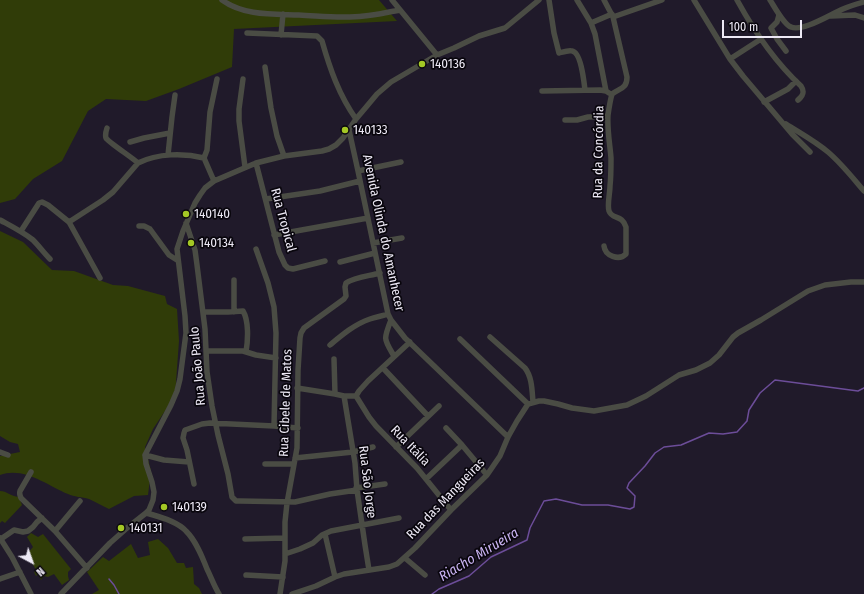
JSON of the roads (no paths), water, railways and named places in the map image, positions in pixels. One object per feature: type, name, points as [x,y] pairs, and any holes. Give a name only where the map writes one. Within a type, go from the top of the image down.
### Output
[{"type":"street","points":[[222,0],[238,9],[246,11],[323,17],[343,18],[400,10]]},
{"type":"street","points":[[392,0],[437,55]]},
{"type":"street","points":[[61,594],[114,539],[146,513],[151,506],[154,492],[145,455],[171,406],[177,391],[186,333],[176,249],[195,204],[205,188],[214,181],[256,163],[284,156],[329,149],[336,145],[377,94],[391,82],[437,55],[479,36],[505,28],[539,0]]},
{"type":"street","points":[[542,91],[585,90],[609,92],[595,34],[591,23],[577,0]]},
{"type":"street","name":"Rua da Concórdia","points":[[604,0],[613,16],[627,77],[626,85],[609,92],[608,116],[611,160],[608,208],[610,214],[620,218],[626,227],[626,254],[622,257],[615,257],[606,253],[604,246]]},
{"type":"street","points":[[591,23],[662,0]]},
{"type":"street","points":[[694,0],[742,76],[792,134],[810,152]]},
{"type":"street","points":[[737,0],[761,39],[780,64],[804,90],[803,94],[798,100]]},
{"type":"street","points":[[770,0],[779,15],[791,28],[809,25],[845,8],[864,2]]},
{"type":"street","points":[[550,1],[554,33],[559,52],[572,51],[578,55],[585,90]]},
{"type":"street","points":[[282,35],[283,14]]},
{"type":"street","points":[[779,15],[778,21],[771,28],[786,51]]},
{"type":"street","points":[[826,17],[856,15],[864,18]]},
{"type":"street","points":[[247,33],[317,36],[322,41],[335,81],[345,102],[356,119]]},
{"type":"street","points":[[730,59],[761,39]]},
{"type":"street","points":[[266,68],[276,136],[284,156]]},
{"type":"street","points":[[214,181],[204,158],[207,150],[210,112],[217,79]]},
{"type":"street","points":[[243,79],[239,121],[245,167]]},
{"type":"street","points":[[764,102],[788,88],[796,81]]},
{"type":"street","points":[[168,155],[175,95]]},
{"type":"street","points":[[565,120],[608,116]]},
{"type":"street","points":[[781,121],[827,151],[864,190]]},
{"type":"street","points":[[107,128],[106,138],[138,163]]},
{"type":"street","name":"Avenida Olinda do Amanhecer","points":[[349,130],[388,314],[391,320],[410,342],[508,437]]},
{"type":"street","points":[[130,142],[170,133]]},
{"type":"street","points":[[69,222],[104,200],[113,192],[138,163],[149,158],[168,155],[191,155],[204,158]]},
{"type":"street","points":[[358,171],[401,162]]},
{"type":"street","name":"Rua Tropical","points":[[256,163],[274,236],[283,261],[290,269],[297,269],[325,261]]},
{"type":"street","points":[[266,199],[320,191],[360,181]]},
{"type":"street","points":[[21,231],[40,202],[48,205],[69,222],[100,278]]},
{"type":"street","points":[[274,236],[368,218]]},
{"type":"street","points":[[0,220],[21,231],[50,259]]},
{"type":"street","name":"Rua João Paulo","points":[[186,223],[195,250],[204,312],[209,390],[232,497],[236,501],[287,503]]},
{"type":"street","points":[[139,226],[144,226],[150,229],[169,255],[177,260]]},
{"type":"street","points":[[373,243],[402,238]]},
{"type":"street","points":[[256,248],[268,283],[274,307],[276,333],[274,426]]},
{"type":"street","points":[[340,262],[375,253]]},
{"type":"street","name":"Rua Cibele de Matos","points":[[280,594],[285,554],[285,522],[287,503],[295,461],[298,428],[298,352],[301,333],[304,328],[344,299],[346,296],[346,283],[380,273]]},
{"type":"street","points":[[234,280],[234,312]]},
{"type":"street","points":[[531,403],[539,401],[550,402],[572,408],[594,411],[628,405],[680,375],[696,370],[710,363],[738,333],[798,296],[825,285],[864,282]]},
{"type":"street","points":[[204,312],[241,311],[244,313],[248,338],[246,352]]},
{"type":"street","points":[[330,344],[359,324],[388,314]]},
{"type":"street","points":[[391,320],[385,336],[386,343],[394,356]]},
{"type":"street","points":[[490,337],[528,372],[531,387],[531,403]]},
{"type":"street","points":[[460,339],[531,403]]},
{"type":"street","points":[[298,388],[344,396],[356,396],[362,387],[410,342]]},
{"type":"street","points":[[206,351],[246,352],[276,358]]},
{"type":"street","points":[[334,359],[335,394]]},
{"type":"street","points":[[383,368],[428,416]]},
{"type":"street","name":"Rua São Jorge","points":[[344,396],[353,452],[356,489],[370,570]]},
{"type":"street","name":"Rua Itália","points":[[356,396],[369,417],[386,438],[407,457],[451,510]]},
{"type":"street","name":"Rua das Mangueiras","points":[[292,594],[344,574],[390,567],[397,564],[487,476],[500,456],[508,437],[531,403]]},
{"type":"street","points":[[396,447],[439,406]]},
{"type":"street","points":[[194,484],[183,438],[185,430],[202,424],[216,423],[298,428]]},
{"type":"street","points":[[446,428],[487,476]]},
{"type":"street","points":[[426,479],[462,445]]},
{"type":"street","points":[[265,464],[295,461],[373,448]]},
{"type":"street","points":[[0,452],[8,455]]},
{"type":"street","points":[[145,455],[164,460],[189,462]]},
{"type":"street","points":[[31,472],[19,493],[21,498],[55,531],[87,568]]},
{"type":"street","points":[[287,503],[386,484]]},
{"type":"street","points":[[55,531],[80,501]]},
{"type":"street","points":[[146,513],[164,518],[185,530],[194,543],[216,589],[220,594]]},
{"type":"street","points":[[31,594],[12,557],[0,539],[14,530],[23,532],[28,531],[42,518]]},
{"type":"street","points":[[285,554],[312,544],[331,531],[399,518]]},
{"type":"street","points":[[325,534],[335,577]]},
{"type":"street","points":[[245,539],[285,538]]},
{"type":"street","points":[[404,558],[425,575]]},
{"type":"street","points":[[0,579],[20,572]]},
{"type":"street","points":[[246,575],[283,576]]},
{"type":"waterway","name":"Riacho Mirueira","points":[[432,594],[439,589],[469,576],[491,557],[527,540],[530,528],[544,501],[556,499],[582,505],[608,505],[630,509],[634,507],[635,496],[627,488],[629,483],[655,453],[664,447],[681,445],[709,433],[723,434],[737,432],[747,421],[749,410],[760,393],[775,380],[858,391],[864,388]]},
{"type":"waterway","points":[[109,579],[119,594]]},
{"type":"place","name":"140136","points":[[422,64]]},
{"type":"place","name":"140133","points":[[345,130]]},
{"type":"place","name":"140140","points":[[186,214]]},
{"type":"place","name":"140134","points":[[191,243]]},
{"type":"place","name":"140139","points":[[164,507]]},
{"type":"place","name":"140131","points":[[121,528]]}]
